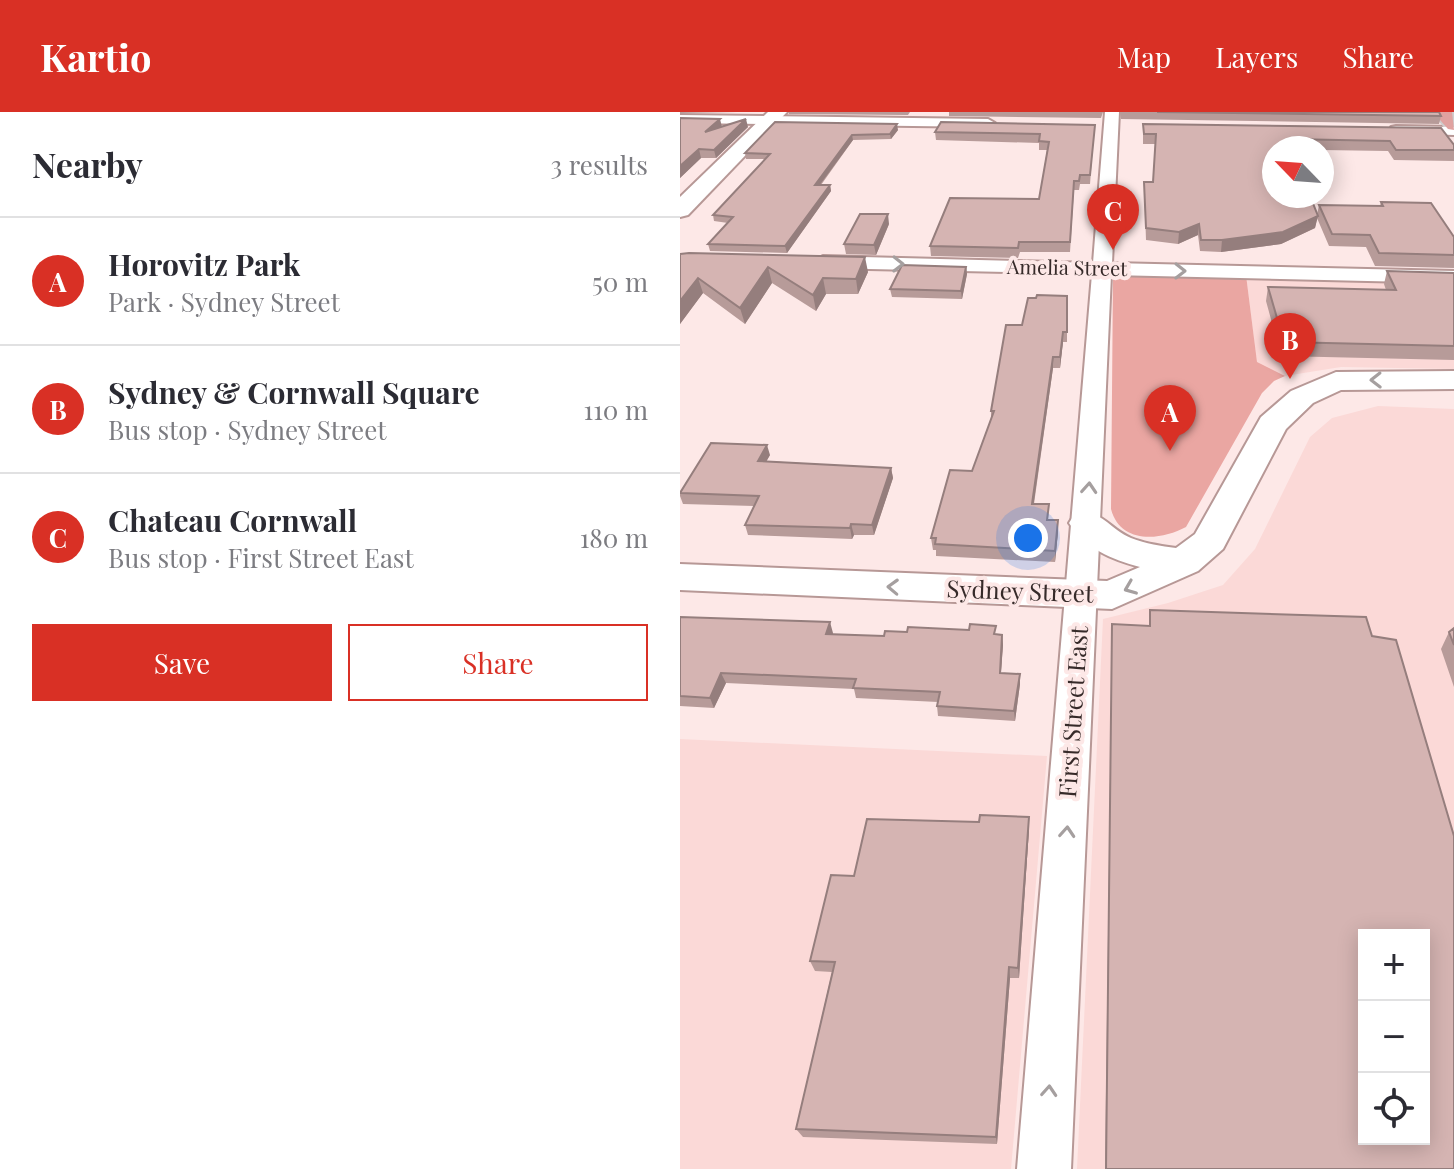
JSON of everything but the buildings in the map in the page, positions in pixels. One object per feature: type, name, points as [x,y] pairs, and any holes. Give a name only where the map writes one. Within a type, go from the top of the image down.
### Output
[{"type":"main road","points":[[1442,112],[1454,128]]},
{"type":"main road","points":[[680,210],[774,116]]},
{"type":"street","points":[[680,119],[774,116],[1010,123]]},
{"type":"street","name":"First Street East","points":[[1044,1169],[1113,122]]},
{"type":"street","points":[[1380,130],[1454,128]]},
{"type":"street","name":"Amelia Street","points":[[803,262],[1454,277]]},
{"type":"street","name":"Sydney Street","points":[[680,577],[1112,595],[1184,562],[1210,541],[1272,424],[1302,397],[1336,381],[1454,380]]},
{"type":"street","points":[[1087,523],[1095,534],[1129,550],[1154,559],[1184,562]]},
{"type":"shaded area","points":[[1124,272],[1246,275],[1257,362],[1285,376],[1274,381],[1262,393],[1186,527],[1153,537],[1132,534],[1123,529],[1111,509],[1113,276]]},
{"type":"shaded area","points":[[1246,275],[1454,283],[1454,369],[1341,367],[1285,376],[1257,363]]},
{"type":"shaded area","points":[[1378,406],[1454,409],[1454,1169],[1077,1169],[1103,619],[1223,585],[1255,549],[1310,437],[1332,418]]},
{"type":"shaded area","points":[[680,739],[1047,756],[1011,1169],[680,1169]]},
{"type":"place","name":"Chateau Cornwall","points":[[1113,250]]},
{"type":"place","name":"Sydney & Cornwall Square","points":[[1290,379]]},
{"type":"place","name":"Horovitz Park","points":[[1170,451]]}]
